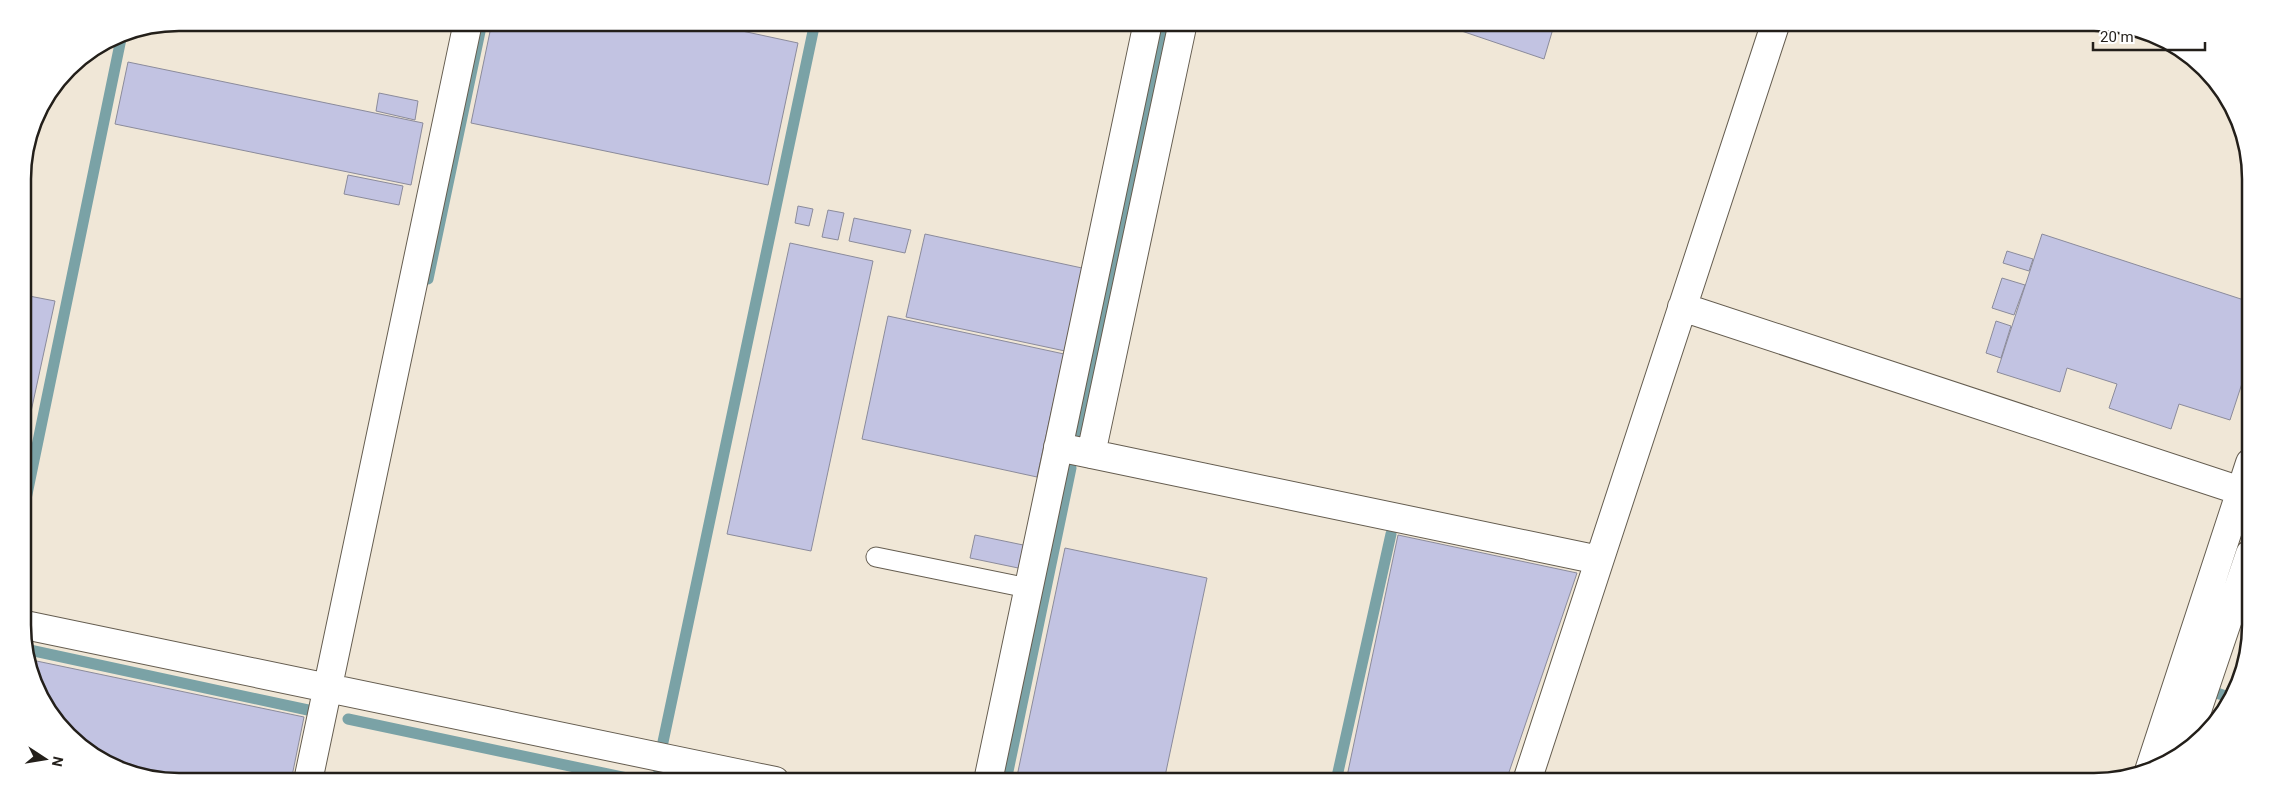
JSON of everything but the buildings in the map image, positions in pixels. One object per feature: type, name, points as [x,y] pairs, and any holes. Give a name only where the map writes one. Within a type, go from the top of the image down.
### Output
[{"type":"street","points":[[990,773],[1146,31]]},
{"type":"street","points":[[1091,454],[1181,31]]},
{"type":"street","points":[[1529,772],[1773,31]]},
{"type":"street","points":[[310,773],[466,32]]},
{"type":"street","points":[[1682,307],[2242,491]]},
{"type":"street","points":[[1058,447],[1599,560]]},
{"type":"street","points":[[2153,760],[2242,501]]},
{"type":"street","points":[[2189,738],[2242,578]]},
{"type":"street","points":[[31,626],[735,773]]},
{"type":"lane","points":[[876,557],[1028,588]]},
{"type":"waterway","points":[[1079,431],[1163,31]]},
{"type":"waterway","points":[[428,279],[480,32]]},
{"type":"waterway","points":[[663,742],[813,32]]},
{"type":"waterway","points":[[31,473],[120,44]]},
{"type":"waterway","points":[[1008,773],[1071,468]]},
{"type":"waterway","points":[[1338,772],[1391,534]]},
{"type":"waterway","points":[[34,651],[308,710]]},
{"type":"waterway","points":[[2214,692],[2223,695]]},
{"type":"waterway","points":[[348,719],[602,773]]}]
